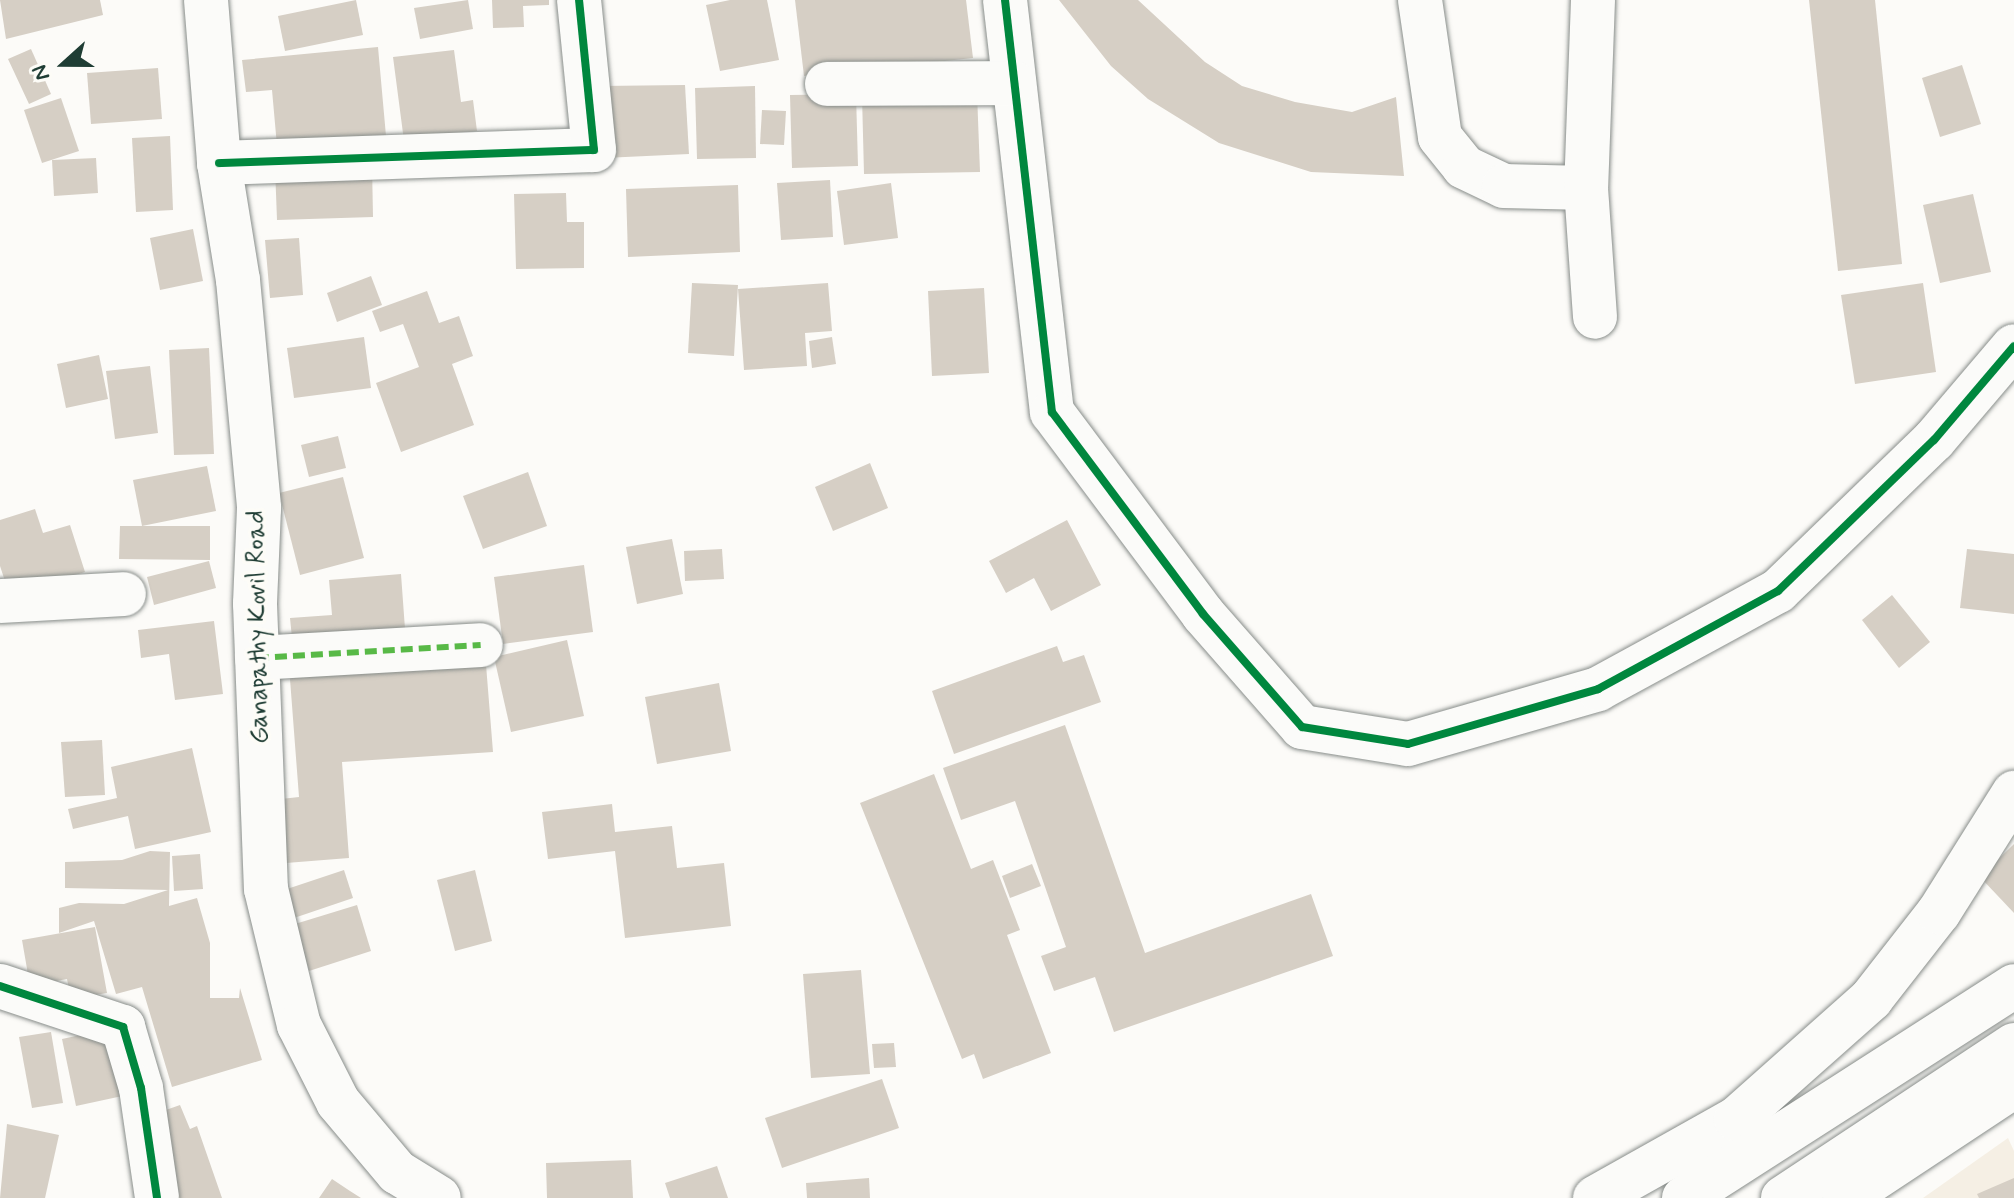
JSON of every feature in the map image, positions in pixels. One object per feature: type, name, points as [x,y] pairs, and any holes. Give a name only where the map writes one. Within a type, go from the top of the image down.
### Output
[{"type":"main road","name":"Ganapathy Kovil Road","points":[[206,0],[219,163],[238,280],[259,508],[257,658],[266,889],[299,1025],[338,1102],[397,1172],[439,1198]]},
{"type":"main road","points":[[219,163],[594,150],[579,0]]},
{"type":"main road","points":[[1005,0],[1052,412],[1203,614],[1302,727],[1408,744],[1598,689],[1778,591],[1934,440],[2014,346]]},
{"type":"main road","points":[[1420,0],[1440,137],[1464,167],[1504,186],[1586,188]]},
{"type":"main road","points":[[1593,0],[1586,188],[1595,317]]},
{"type":"main road","points":[[827,84],[1014,83]]},
{"type":"main road","points":[[0,601],[124,594]]},
{"type":"main road","points":[[257,658],[481,645]]},
{"type":"main road","points":[[1595,1198],[1736,1119],[1871,999],[1939,912],[2014,793]]},
{"type":"main road","points":[[0,986],[123,1027],[141,1088],[157,1198]]},
{"type":"main road","points":[[1684,1198],[2014,986]]},
{"type":"main road","points":[[1783,1198],[1861,1128],[2014,1011]]},
{"type":"main road","points":[[1726,1198],[2014,1045]]},
{"type":"main road","points":[[1845,1198],[2014,1086]]},
{"type":"shaded area","points":[[2008,1138],[2014,1151],[2014,1198],[1923,1198]]},
{"type":"building","points":[[0,0],[100,0],[103,15],[6,39]]},
{"type":"building","points":[[356,0],[363,35],[285,51],[278,16]]},
{"type":"building","points":[[468,0],[473,29],[420,39],[414,8]]},
{"type":"building","points":[[492,0],[549,0],[549,5],[523,6],[524,27],[493,28]]},
{"type":"building","points":[[730,0],[767,0],[779,60],[720,71],[706,5]]},
{"type":"building","points":[[795,0],[966,0],[973,58],[804,76]]},
{"type":"building","points":[[1059,0],[1138,0],[1205,62],[1242,86],[1295,102],[1352,112],[1396,97],[1404,176],[1311,172],[1219,143],[1148,99],[1111,66]]},
{"type":"building","points":[[1809,0],[1875,0],[1902,264],[1838,271]]},
{"type":"building","points":[[378,47],[386,136],[277,146],[272,90],[246,92],[242,60]]},
{"type":"building","points":[[31,49],[51,94],[29,104],[8,59]]},
{"type":"building","points":[[454,50],[461,102],[473,100],[477,131],[404,141],[393,57]]},
{"type":"building","points":[[1962,65],[1981,124],[1940,137],[1922,78]]},
{"type":"building","points":[[158,68],[162,119],[91,124],[87,73]]},
{"type":"building","points":[[685,85],[689,154],[604,158],[601,86]]},
{"type":"building","points":[[755,86],[756,158],[697,159],[695,88]]},
{"type":"building","points":[[977,93],[980,172],[864,174],[862,96]]},
{"type":"building","points":[[856,94],[858,166],[792,168],[790,95]]},
{"type":"building","points":[[61,98],[79,151],[42,163],[24,110]]},
{"type":"building","points":[[762,110],[786,111],[784,145],[760,144]]},
{"type":"building","points":[[170,136],[173,210],[136,212],[132,138]]},
{"type":"building","points":[[96,158],[98,193],[54,196],[52,160]]},
{"type":"building","points":[[372,165],[373,217],[277,220],[275,167]]},
{"type":"building","points":[[830,180],[833,237],[781,240],[777,183]]},
{"type":"building","points":[[891,183],[898,238],[844,245],[837,191]]},
{"type":"building","points":[[738,185],[740,252],[628,257],[626,189]]},
{"type":"building","points":[[566,193],[567,222],[584,222],[584,268],[516,269],[514,194]]},
{"type":"building","points":[[1973,194],[1991,272],[1940,283],[1923,205]]},
{"type":"building","points":[[193,229],[203,281],[160,290],[150,238]]},
{"type":"building","points":[[299,238],[303,295],[270,298],[265,240]]},
{"type":"building","points":[[371,276],[382,305],[337,322],[327,293]]},
{"type":"building","points":[[692,283],[738,285],[734,356],[688,353]]},
{"type":"building","points":[[828,283],[832,331],[805,333],[807,366],[744,370],[738,289]]},
{"type":"building","points":[[1923,283],[1936,372],[1855,384],[1841,295]]},
{"type":"building","points":[[984,288],[989,373],[932,376],[928,291]]},
{"type":"building","points":[[427,291],[439,323],[459,316],[473,356],[452,364],[474,425],[401,452],[376,383],[419,367],[403,324],[380,332],[372,311]]},
{"type":"building","points":[[364,337],[371,388],[294,398],[287,348]]},
{"type":"building","points":[[832,337],[836,364],[812,368],[809,341]]},
{"type":"building","points":[[209,348],[214,454],[174,455],[169,350]]},
{"type":"building","points":[[99,355],[108,399],[66,408],[57,364]]},
{"type":"building","points":[[150,366],[158,433],[115,439],[106,371]]},
{"type":"building","points":[[338,436],[346,468],[309,477],[301,445]]},
{"type":"building","points":[[870,463],[888,508],[833,531],[815,487]]},
{"type":"building","points":[[207,466],[216,511],[142,526],[133,480]]},
{"type":"building","points":[[528,472],[547,526],[483,549],[463,496]]},
{"type":"building","points":[[343,477],[364,558],[300,575],[279,493]]},
{"type":"building","points":[[35,509],[43,533],[70,525],[85,572],[10,596],[0,566],[0,520]]},
{"type":"building","points":[[1067,520],[1101,585],[1051,611],[1034,578],[1006,593],[989,561]]},
{"type":"building","points":[[120,526],[210,526],[210,560],[119,559]]},
{"type":"building","points":[[672,539],[683,594],[637,604],[626,547]]},
{"type":"building","points":[[722,549],[724,579],[685,581],[684,551]]},
{"type":"building","points":[[1967,549],[2014,554],[2014,614],[1960,608]]},
{"type":"building","points":[[209,561],[216,588],[154,605],[147,577]]},
{"type":"building","points":[[584,565],[593,632],[503,644],[494,577]]},
{"type":"building","points":[[401,574],[405,629],[292,638],[290,618],[332,615],[329,580]]},
{"type":"building","points":[[1892,595],[1930,642],[1899,668],[1862,620]]},
{"type":"building","points":[[214,621],[223,694],[175,700],[169,654],[141,658],[138,630]]},
{"type":"building","points":[[567,640],[584,716],[511,732],[494,657]]},
{"type":"building","points":[[1057,646],[1063,662],[1084,655],[1101,702],[954,754],[932,691]]},
{"type":"building","points":[[485,652],[493,752],[342,762],[349,858],[286,863],[281,799],[299,797],[289,666]]},
{"type":"building","points":[[719,683],[731,751],[657,764],[645,697]]},
{"type":"building","points":[[1065,725],[1145,953],[1311,894],[1333,956],[1114,1032],[1095,977],[1054,991],[1041,956],[1066,947],[1015,801],[961,820],[943,768]]},
{"type":"building","points":[[102,740],[105,795],[65,797],[61,742]]},
{"type":"building","points":[[192,748],[211,832],[135,849],[128,816],[73,829],[68,809],[117,798],[111,767]]},
{"type":"building","points":[[934,774],[971,869],[993,860],[1020,930],[1007,935],[1051,1053],[983,1079],[974,1054],[962,1059],[860,803]]},
{"type":"building","points":[[612,804],[615,832],[672,826],[677,868],[724,863],[731,926],[625,938],[615,851],[548,859],[542,812]]},
{"type":"building","points":[[2014,844],[2014,913],[1980,877]]},
{"type":"building","points":[[150,851],[170,852],[169,906],[197,898],[210,943],[210,998],[239,998],[240,988],[262,1060],[172,1087],[142,987],[116,994],[94,921],[59,933],[59,908],[79,903],[124,904],[168,890],[65,888],[65,862],[122,860]]},
{"type":"building","points":[[200,854],[203,889],[174,891],[172,856]]},
{"type":"building","points":[[1032,864],[1041,886],[1010,898],[1002,876]]},
{"type":"building","points":[[344,870],[353,898],[294,918],[284,890]]},
{"type":"building","points":[[475,870],[492,941],[455,951],[437,880]]},
{"type":"building","points":[[357,905],[371,951],[309,971],[295,924]]},
{"type":"building","points":[[95,927],[107,993],[71,999],[67,979],[30,986],[22,940]]},
{"type":"building","points":[[861,970],[870,1074],[811,1078],[803,974]]},
{"type":"building","points":[[113,1028],[127,1095],[76,1106],[62,1039]]},
{"type":"building","points":[[51,1032],[63,1103],[32,1108],[19,1037]]},
{"type":"building","points":[[894,1043],[896,1067],[874,1068],[872,1044]]},
{"type":"building","points":[[882,1079],[899,1128],[782,1168],[765,1118]]},
{"type":"building","points":[[180,1105],[190,1129],[197,1126],[222,1198],[179,1198],[149,1116]]},
{"type":"building","points":[[7,1124],[59,1135],[45,1198],[0,1198]]},
{"type":"building","points":[[631,1160],[633,1198],[547,1198],[546,1163]]},
{"type":"building","points":[[717,1166],[728,1198],[670,1198],[665,1183]]},
{"type":"building","points":[[869,1178],[870,1198],[807,1198],[806,1183]]},
{"type":"building","points":[[2014,1178],[2014,1198],[1979,1198],[1977,1194]]},
{"type":"building","points":[[332,1179],[350,1191],[361,1198],[319,1198]]},
{"type":"marked path","points":[[257,658],[481,645]]},
{"type":"cycle path","points":[[219,163],[594,150],[579,0]]},
{"type":"cycle path","points":[[1005,0],[1052,412],[1203,614],[1302,727],[1408,744],[1598,689],[1778,591],[1934,440],[2014,346]]},
{"type":"cycle path","points":[[0,986],[123,1027],[141,1088],[157,1198]]}]
